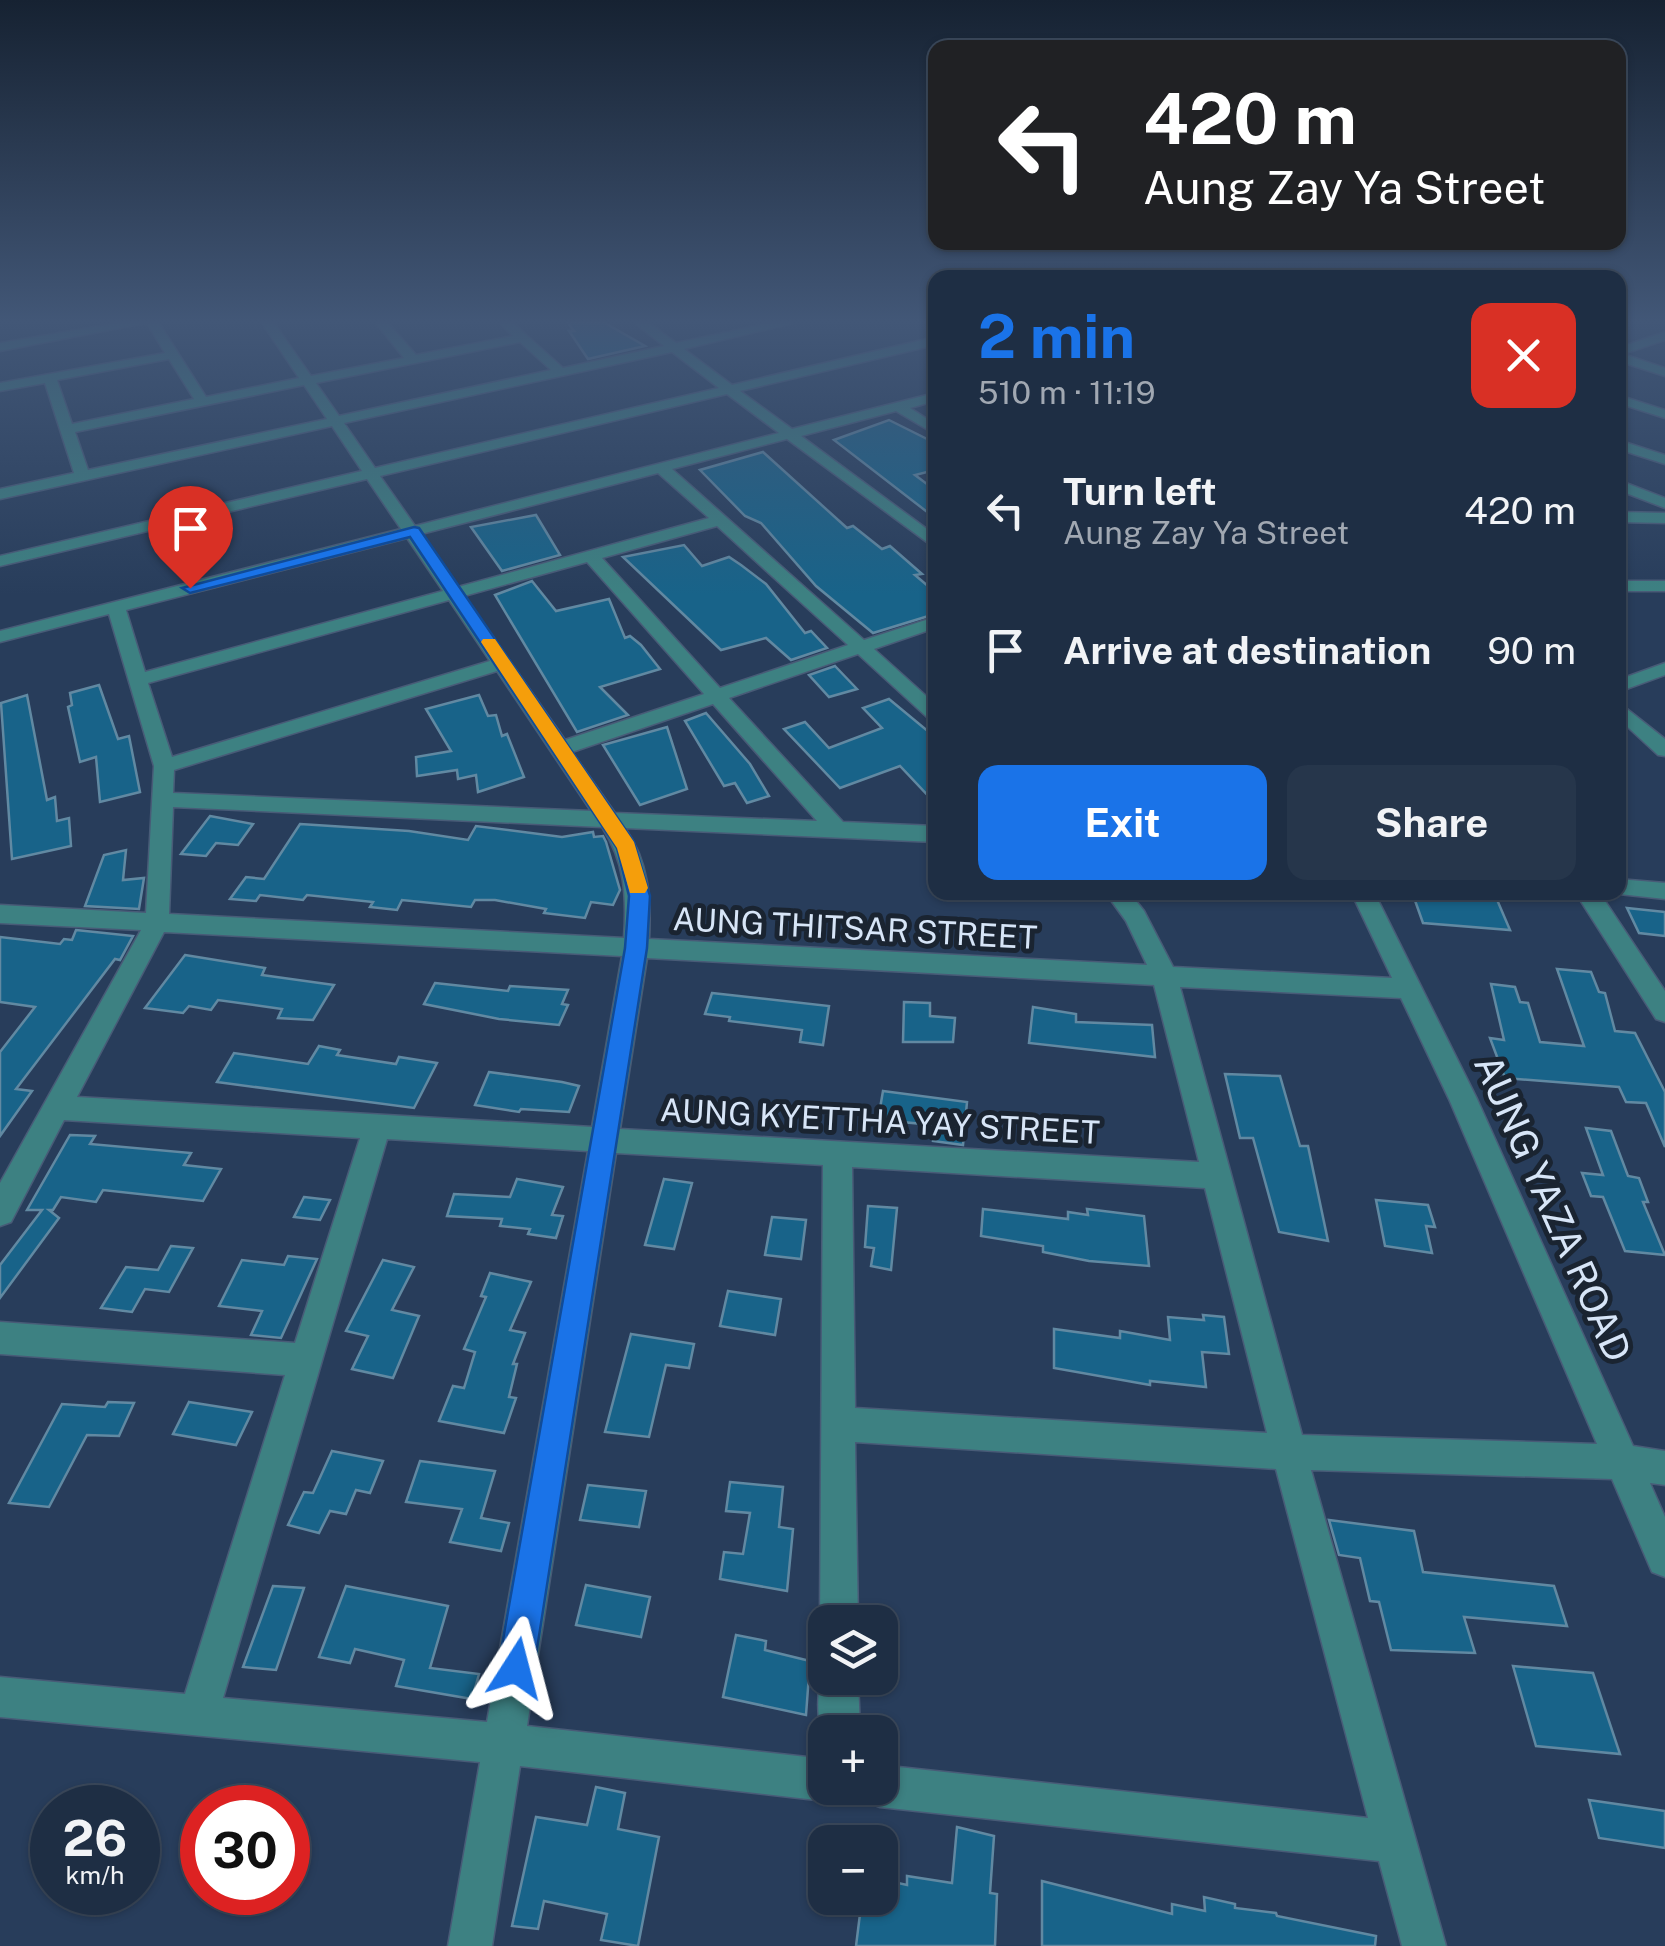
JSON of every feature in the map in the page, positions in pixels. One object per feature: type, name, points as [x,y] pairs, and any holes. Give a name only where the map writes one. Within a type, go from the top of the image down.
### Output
[{"type":"street","points":[[61,414],[82,476]]},
{"type":"street","points":[[66,428],[140,414]]},
{"type":"street","points":[[333,414],[627,847],[639,896],[636,948],[470,1946]]},
{"type":"street","points":[[0,494],[366,414]]},
{"type":"street","points":[[0,560],[623,414]]},
{"type":"street","points":[[762,414],[928,534]]},
{"type":"street","points":[[0,637],[868,414]]},
{"type":"street","points":[[1626,447],[1665,460]]},
{"type":"street","points":[[662,467],[928,707]]},
{"type":"street","points":[[1626,488],[1665,503]]},
{"type":"street","points":[[1626,517],[1665,518]]},
{"type":"street","points":[[137,680],[720,520]]},
{"type":"street","points":[[591,556],[836,829]]},
{"type":"street","points":[[1626,586],[1665,586]]},
{"type":"street","points":[[0,1212],[157,922],[164,766],[116,607]]},
{"type":"street","points":[[560,749],[928,624]]},
{"type":"street","points":[[164,766],[503,664]]},
{"type":"street","points":[[1626,683],[1665,670]]},
{"type":"street","points":[[1626,715],[1665,750]]},
{"type":"street","points":[[165,800],[928,834]]},
{"type":"street","points":[[1626,888],[1665,890]]},
{"type":"street","points":[[1123,900],[1136,916],[1165,977],[1424,1946]]},
{"type":"street","name":"AUNG YAZA ROAD","points":[[1366,900],[1462,1099],[1665,1559]]},
{"type":"street","points":[[1591,900],[1665,1012]]},
{"type":"street","name":"AUNG THITSAR STREET","points":[[0,914],[1408,989]]},
{"type":"street","name":"AUNG KYETTHA YAY STREET","points":[[59,1108],[1218,1176]]},
{"type":"street","points":[[198,1716],[377,1126]]},
{"type":"street","points":[[837,1154],[838,1605]]},
{"type":"street","points":[[0,1338],[306,1360]]},
{"type":"street","points":[[837,1424],[1289,1452],[1622,1462],[1665,1468]]},
{"type":"street","points":[[0,1697],[503,1744],[808,1778]]},
{"type":"street","points":[[898,1788],[1396,1842]]},
{"type":"building","points":[[889,420],[928,440],[928,472],[915,475],[928,485],[928,513],[834,440]]},
{"type":"building","points":[[763,452],[847,528],[853,526],[882,549],[890,546],[922,574],[915,575],[928,586],[928,616],[873,633],[816,586],[761,523],[745,516],[700,470]]},
{"type":"building","points":[[536,515],[560,555],[502,571],[471,527]]},
{"type":"building","points":[[684,545],[702,566],[729,557],[741,565],[766,584],[805,633],[811,631],[827,648],[791,660],[766,638],[721,650],[623,557]]},
{"type":"building","points":[[532,581],[556,611],[609,599],[625,638],[630,636],[641,645],[660,669],[600,687],[628,715],[577,732],[495,595]]},
{"type":"building","points":[[835,666],[857,689],[829,697],[809,675]]},
{"type":"building","points":[[99,685],[118,739],[129,736],[140,792],[100,802],[96,757],[80,762],[68,707],[72,705],[70,693]]},
{"type":"building","points":[[27,695],[47,800],[55,797],[57,821],[69,818],[71,846],[12,859],[1,703]]},
{"type":"building","points":[[479,695],[488,716],[496,715],[502,736],[507,734],[524,777],[478,792],[476,775],[458,779],[457,770],[417,776],[416,757],[451,751],[426,709]]},
{"type":"building","points":[[889,699],[928,731],[928,796],[900,766],[840,788],[784,729],[805,722],[829,748],[882,728],[863,708]]},
{"type":"building","points":[[706,713],[750,764],[769,796],[747,803],[735,783],[724,786],[685,721]]},
{"type":"building","points":[[667,727],[687,789],[640,805],[603,745]]},
{"type":"building","points":[[210,816],[253,824],[238,845],[216,843],[206,856],[181,854]]},
{"type":"building","points":[[300,824],[409,831],[468,840],[476,826],[562,837],[593,832],[594,837],[603,836],[606,842],[620,890],[613,905],[591,902],[585,918],[544,913],[546,909],[495,900],[475,900],[471,907],[402,900],[397,910],[370,907],[373,902],[307,895],[303,900],[260,895],[256,901],[230,899],[246,877],[264,879]]},
{"type":"building","points":[[126,850],[123,880],[144,878],[139,909],[85,906],[104,855]]},
{"type":"building","points":[[1415,900],[1497,900],[1510,930],[1423,923]]},
{"type":"building","points":[[1627,908],[1665,912],[1665,936],[1639,933]]},
{"type":"building","points":[[76,930],[133,936],[120,960],[115,959],[16,1089],[32,1091],[0,1136],[0,1052],[35,1007],[0,1002],[0,937],[60,944],[64,939],[72,940]]},
{"type":"building","points":[[185,955],[265,968],[262,975],[334,985],[313,1020],[278,1018],[282,1009],[218,1000],[211,1010],[189,1006],[183,1013],[145,1008]]},
{"type":"building","points":[[1557,969],[1591,972],[1599,992],[1605,993],[1615,1031],[1635,1033],[1665,1092],[1665,1147],[1646,1103],[1626,1102],[1619,1087],[1505,1078],[1490,1038],[1504,1040],[1491,984],[1515,987],[1520,1002],[1528,1003],[1540,1042],[1584,1046]]},
{"type":"building","points":[[435,983],[508,991],[510,986],[568,990],[562,1004],[568,1005],[559,1025],[499,1019],[424,1004]]},
{"type":"building","points":[[712,993],[829,1006],[823,1045],[800,1042],[802,1030],[729,1021],[730,1017],[705,1014]]},
{"type":"building","points":[[904,1002],[930,1003],[930,1016],[955,1018],[953,1042],[903,1042]]},
{"type":"building","points":[[1033,1007],[1076,1014],[1076,1022],[1152,1025],[1155,1057],[1029,1043]]},
{"type":"building","points":[[319,1046],[340,1050],[337,1055],[396,1064],[399,1057],[437,1063],[414,1108],[217,1082],[234,1053],[308,1064]]},
{"type":"building","points":[[489,1072],[579,1086],[569,1112],[519,1112],[475,1105]]},
{"type":"building","points":[[1225,1074],[1280,1076],[1300,1146],[1308,1146],[1328,1241],[1279,1232],[1253,1138],[1240,1138]]},
{"type":"building","points":[[883,1091],[967,1102],[963,1145],[933,1141],[935,1125],[878,1120]]},
{"type":"building","points":[[1586,1128],[1611,1131],[1628,1176],[1639,1178],[1648,1202],[1643,1202],[1665,1255],[1625,1251],[1603,1197],[1591,1196],[1582,1173],[1603,1175]]},
{"type":"building","points":[[70,1135],[95,1136],[90,1144],[191,1153],[184,1165],[221,1169],[203,1201],[103,1190],[96,1202],[61,1197],[49,1210],[59,1218],[0,1298],[0,1265],[42,1210],[27,1210]]},
{"type":"building","points":[[517,1179],[563,1187],[552,1215],[563,1216],[556,1238],[528,1234],[530,1229],[500,1226],[502,1219],[447,1216],[454,1194],[510,1197]]},
{"type":"building","points":[[664,1179],[692,1183],[674,1249],[645,1245]]},
{"type":"building","points":[[304,1197],[330,1200],[320,1220],[294,1217]]},
{"type":"building","points":[[1376,1200],[1428,1205],[1435,1227],[1426,1226],[1432,1253],[1385,1246]]},
{"type":"building","points":[[868,1206],[897,1208],[891,1270],[871,1266],[874,1248],[865,1247]]},
{"type":"building","points":[[983,1209],[1068,1219],[1068,1212],[1088,1215],[1087,1209],[1144,1216],[1149,1266],[1089,1261],[1043,1252],[1043,1246],[981,1236]]},
{"type":"building","points":[[772,1217],[806,1220],[801,1259],[765,1255]]},
{"type":"building","points":[[171,1246],[193,1248],[169,1292],[145,1289],[132,1312],[101,1308],[126,1267],[158,1270]]},
{"type":"building","points":[[288,1256],[317,1259],[281,1338],[251,1335],[262,1311],[219,1306],[242,1260],[284,1265]]},
{"type":"building","points":[[383,1260],[414,1267],[392,1310],[419,1316],[393,1378],[352,1369],[368,1336],[346,1331]]},
{"type":"building","points":[[490,1273],[531,1282],[510,1330],[525,1333],[513,1364],[517,1364],[509,1397],[516,1398],[504,1433],[439,1421],[453,1386],[464,1388],[475,1352],[464,1349],[486,1297],[481,1296]]},
{"type":"building","points":[[728,1291],[781,1299],[775,1335],[720,1326]]},
{"type":"building","points":[[1203,1315],[1224,1317],[1229,1354],[1202,1352],[1206,1387],[1150,1381],[1150,1385],[1054,1368],[1054,1329],[1120,1338],[1120,1331],[1170,1340],[1168,1317],[1204,1320]]},
{"type":"building","points":[[631,1334],[694,1344],[689,1368],[666,1365],[649,1437],[605,1432]]},
{"type":"building","points":[[108,1402],[134,1403],[119,1436],[87,1435],[49,1507],[9,1503],[62,1404],[105,1407]]},
{"type":"building","points":[[189,1402],[252,1412],[236,1445],[173,1434]]},
{"type":"building","points":[[332,1451],[383,1461],[370,1493],[356,1490],[346,1514],[330,1511],[319,1533],[288,1525],[304,1492],[313,1493]]},
{"type":"building","points":[[420,1461],[495,1471],[481,1518],[509,1523],[501,1551],[450,1542],[462,1509],[406,1502]]},
{"type":"building","points":[[730,1482],[783,1487],[779,1527],[793,1529],[787,1591],[720,1579],[724,1552],[743,1554],[750,1513],[726,1511]]},
{"type":"building","points":[[588,1485],[646,1491],[639,1527],[580,1520]]},
{"type":"building","points":[[1329,1520],[1414,1531],[1423,1572],[1554,1586],[1567,1626],[1464,1617],[1475,1653],[1391,1650],[1379,1602],[1370,1601],[1360,1558],[1339,1555]]},
{"type":"building","points":[[586,1585],[650,1597],[641,1637],[576,1625]]},
{"type":"building","points":[[273,1586],[304,1588],[276,1670],[243,1667]]},
{"type":"building","points":[[346,1586],[448,1606],[430,1668],[479,1674],[472,1699],[396,1686],[404,1660],[355,1649],[350,1663],[319,1657]]},
{"type":"building","points":[[736,1635],[766,1641],[765,1650],[808,1661],[806,1715],[723,1697]]},
{"type":"building","points":[[1513,1666],[1593,1673],[1620,1754],[1536,1746]]},
{"type":"building","points":[[596,1787],[625,1793],[618,1829],[659,1837],[638,1946],[601,1940],[607,1914],[544,1901],[538,1929],[512,1926],[536,1817],[587,1825]]},
{"type":"building","points":[[1589,1800],[1665,1811],[1665,1848],[1599,1838]]},
{"type":"building","points":[[957,1827],[994,1836],[990,1893],[997,1894],[995,1946],[856,1946],[860,1915],[898,1915],[898,1883],[907,1885],[907,1876],[952,1883]]},
{"type":"building","points":[[1042,1881],[1172,1914],[1172,1904],[1205,1911],[1204,1897],[1235,1904],[1235,1908],[1276,1913],[1376,1936],[1375,1946],[1042,1946]]},
{"type":"slow traffic","points":[[489,642],[627,847],[637,888]]},
{"type":"route","points":[[190,588],[414,531],[627,847],[639,896],[636,948],[516,1668]]}]
